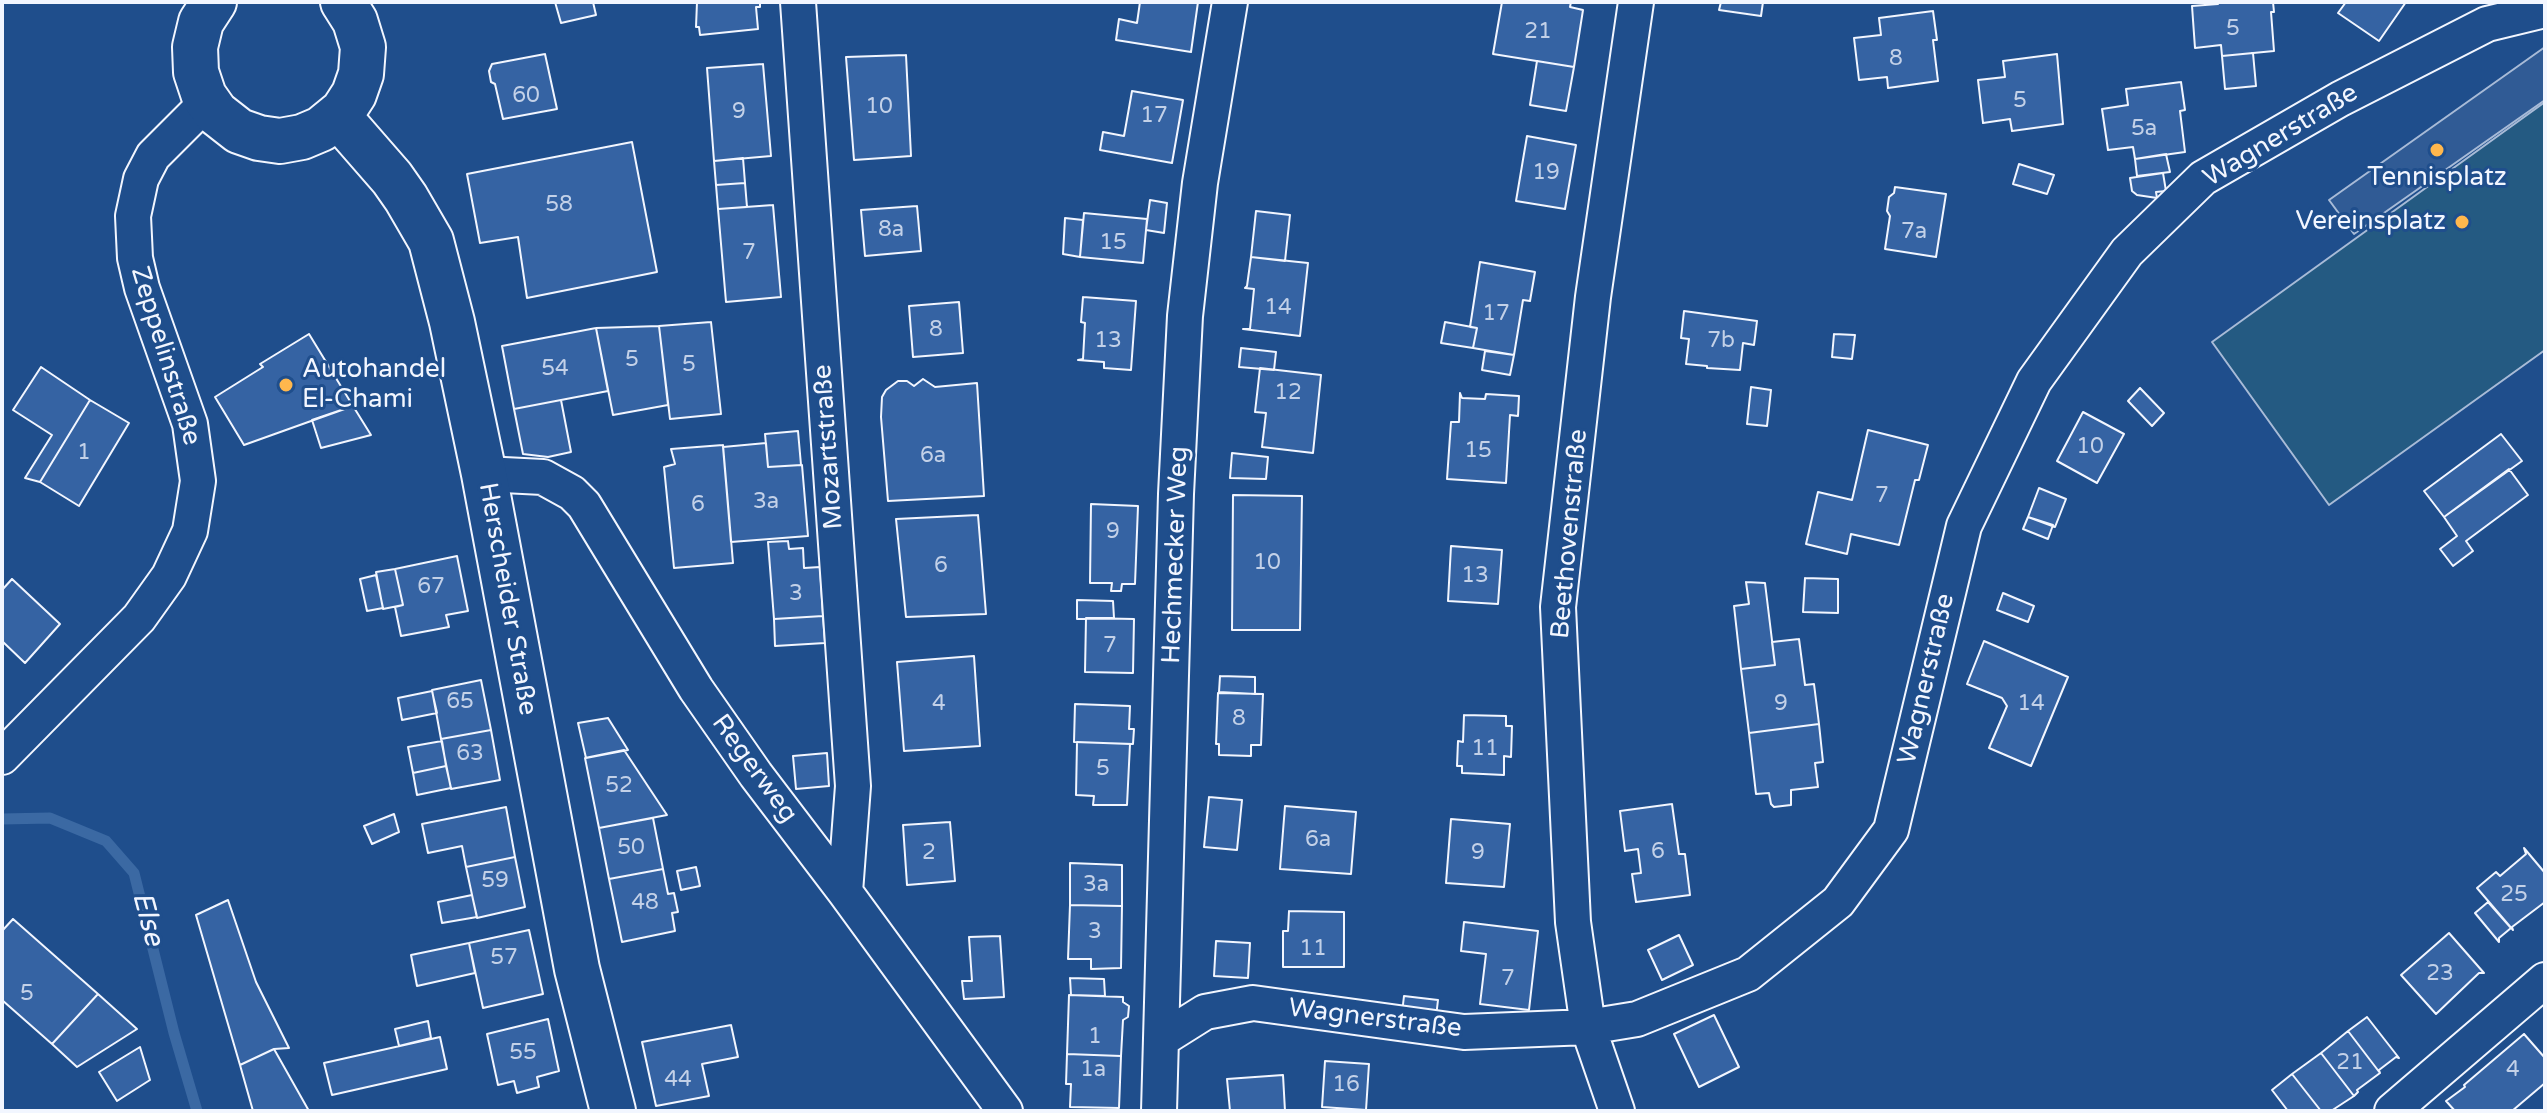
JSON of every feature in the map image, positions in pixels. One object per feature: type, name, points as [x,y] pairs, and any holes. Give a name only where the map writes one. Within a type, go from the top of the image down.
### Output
[{"type":"main road","points":[[212,3],[201,22],[194,53],[196,72],[207,102],[239,131],[273,141],[308,135],[327,125],[354,94],[363,61],[360,33],[343,2]]},
{"type":"main road","name":"Herscheider Straße","points":[[338,116],[392,178],[431,241],[452,322],[484,474],[577,969],[613,1111]]},
{"type":"street","name":"Mozartstraße","points":[[798,2],[853,786],[845,892]]},
{"type":"street","name":"Hechmecker Weg","points":[[1159,1111],[1176,494],[1185,316],[1200,183],[1230,2]]},
{"type":"street","name":"Beethovenstraße","points":[[1617,1111],[1588,1027],[1573,922],[1558,607],[1593,297],[1636,2]]},
{"type":"street","name":"Wagnerstraße","points":[[1162,1039],[1205,1012],[1253,1003],[1464,1032],[1588,1027],[1637,1019],[1748,974],[1838,902],[1891,830],[1964,526],[2034,381],[2127,252],[2203,178],[2340,99],[2487,24],[2545,10]]},
{"type":"street","name":"Zeppelinstraße","points":[[2,757],[139,618],[169,576],[190,531],[198,481],[190,424],[145,300],[135,258],[133,216],[141,179],[153,156],[207,102]]},
{"type":"street","name":"Regerweg","points":[[484,474],[543,477],[572,493],[584,505],[696,689],[1005,1111]]},
{"type":"street","points":[[2392,1111],[2545,980]]},
{"type":"shaded area","name":"Tennisplatz","points":[[2545,47],[2545,100],[2354,234],[2329,200]]},
{"type":"shaded area","name":"Vereinsplatz","points":[[2545,102],[2545,350],[2329,505],[2212,342]]},
{"type":"building","points":[[555,2],[593,2],[596,15],[561,23]]},
{"type":"building","points":[[697,2],[760,2],[760,7],[756,7],[758,29],[700,35],[699,27],[696,27]]},
{"type":"building","points":[[1140,2],[1198,2],[1191,52],[1116,40],[1119,19],[1137,23]]},
{"type":"building","points":[[1502,2],[1571,2],[1570,7],[1583,10],[1574,67],[1493,54]]},
{"type":"building","points":[[1721,2],[1763,2],[1761,16],[1719,10]]},
{"type":"building","points":[[2218,2],[2273,2],[2274,51],[2222,56],[2221,45],[2195,48],[2192,6]]},
{"type":"building","points":[[2346,2],[2406,2],[2379,41],[2338,13]]},
{"type":"building","points":[[1933,11],[1938,81],[1888,88],[1887,77],[1859,80],[1854,38],[1881,35],[1879,18]]},
{"type":"building","points":[[2253,53],[2256,86],[2225,89],[2222,56]]},
{"type":"building","points":[[545,54],[557,109],[503,119],[495,84],[491,82],[489,71],[492,64]]},
{"type":"building","points":[[2057,54],[2063,124],[2012,131],[2010,119],[1983,123],[1978,80],[2005,77],[2003,61]]},
{"type":"building","points":[[906,55],[911,156],[854,160],[846,57]]},
{"type":"building","points":[[1537,61],[1574,67],[1566,111],[1530,105]]},
{"type":"building","points":[[763,64],[771,156],[714,161],[707,68]]},
{"type":"building","points":[[2181,82],[2185,110],[2180,111],[2185,152],[2135,159],[2133,147],[2108,150],[2102,109],[2128,105],[2126,89]]},
{"type":"building","points":[[1132,91],[1183,100],[1172,163],[1100,150],[1103,132],[1124,136]]},
{"type":"building","points":[[1527,136],[1576,145],[1565,209],[1516,201]]},
{"type":"building","points":[[632,142],[657,272],[527,298],[518,237],[480,243],[467,174]]},
{"type":"building","points":[[2166,154],[2170,172],[2137,176],[2135,159]]},
{"type":"building","points":[[743,158],[745,183],[716,185],[714,161]]},
{"type":"building","points":[[2019,164],[2054,175],[2047,194],[2013,184]]},
{"type":"building","points":[[2163,173],[2166,191],[2156,192],[2157,198],[2137,195],[2132,191],[2130,178]]},
{"type":"building","points":[[745,183],[747,207],[718,209],[716,185]]},
{"type":"building","points":[[1895,187],[1946,194],[1936,257],[1885,249],[1890,216],[1887,211],[1889,197]]},
{"type":"building","points":[[1150,200],[1167,203],[1164,233],[1146,230]]},
{"type":"building","points":[[773,205],[781,297],[726,302],[718,209]]},
{"type":"building","points":[[917,206],[921,251],[865,256],[861,210]]},
{"type":"building","points":[[1256,211],[1290,215],[1285,261],[1251,257]]},
{"type":"building","points":[[1084,213],[1147,219],[1143,263],[1080,257]]},
{"type":"building","points":[[1065,218],[1083,220],[1080,257],[1063,254]]},
{"type":"building","points":[[1251,257],[1308,263],[1300,336],[1243,329],[1250,329],[1254,289],[1245,288]]},
{"type":"building","points":[[1480,262],[1535,272],[1530,301],[1523,300],[1514,355],[1473,348],[1477,328],[1470,327]]},
{"type":"building","points":[[1083,297],[1136,301],[1131,370],[1104,368],[1104,362],[1078,360],[1083,359]]},
{"type":"building","points":[[959,302],[963,353],[913,357],[909,306]]},
{"type":"building","points":[[1684,311],[1757,321],[1754,345],[1743,343],[1740,370],[1686,364],[1689,339],[1681,338]]},
{"type":"building","points":[[711,322],[721,414],[670,419],[659,326]]},
{"type":"building","points":[[1445,322],[1477,328],[1473,348],[1441,343]]},
{"type":"building","points":[[659,326],[668,405],[613,415],[596,328]]},
{"type":"building","points":[[596,328],[608,391],[514,409],[502,346]]},
{"type":"building","points":[[309,334],[353,406],[244,445],[215,397]]},
{"type":"building","points":[[1834,334],[1855,335],[1852,359],[1832,357]]},
{"type":"building","points":[[1241,348],[1276,352],[1274,370],[1239,367]]},
{"type":"building","points":[[1485,351],[1514,355],[1510,375],[1482,370]]},
{"type":"building","points":[[41,367],[90,400],[40,482],[25,478],[52,435],[13,410]]},
{"type":"building","points":[[1260,368],[1321,375],[1313,453],[1262,447],[1266,413],[1255,412]]},
{"type":"building","points":[[923,379],[935,387],[977,383],[984,496],[888,501],[882,397],[898,381],[907,381],[914,386]]},
{"type":"building","points":[[1751,387],[1771,390],[1767,426],[1747,424]]},
{"type":"building","points":[[2140,388],[2164,413],[2152,426],[2128,401]]},
{"type":"building","points":[[1460,393],[1462,398],[1485,399],[1486,394],[1519,396],[1518,416],[1510,415],[1506,483],[1447,479],[1451,422],[1459,422]]},
{"type":"building","points":[[90,400],[129,423],[79,506],[40,482]]},
{"type":"building","points":[[561,400],[571,452],[548,457],[523,454],[514,409]]},
{"type":"building","points":[[353,406],[371,435],[321,448],[312,420]]},
{"type":"building","points":[[2083,412],[2124,434],[2097,483],[2057,461]]},
{"type":"building","points":[[1868,430],[1928,445],[1919,480],[1915,480],[1899,545],[1851,534],[1847,554],[1806,544],[1818,492],[1852,500]]},
{"type":"building","points":[[798,431],[801,465],[768,467],[765,434]]},
{"type":"building","points":[[2501,434],[2522,461],[2444,517],[2424,491]]},
{"type":"building","points":[[766,443],[768,467],[802,465],[808,536],[731,542],[723,447]]},
{"type":"building","points":[[723,445],[733,563],[674,568],[664,467],[675,464],[671,449]]},
{"type":"building","points":[[1232,453],[1268,457],[1266,479],[1230,478]]},
{"type":"building","points":[[2509,469],[2528,495],[2466,541],[2473,551],[2453,566],[2440,549],[2457,536],[2444,517]]},
{"type":"building","points":[[2039,488],[2066,499],[2055,527],[2028,517]]},
{"type":"building","points":[[1233,495],[1302,496],[1300,630],[1232,630]]},
{"type":"building","points":[[1091,504],[1138,506],[1135,584],[1122,584],[1121,591],[1111,591],[1112,583],[1090,583]]},
{"type":"building","points":[[978,515],[986,614],[906,617],[896,519]]},
{"type":"building","points":[[2028,517],[2053,525],[2048,539],[2023,529]]},
{"type":"building","points":[[788,541],[789,549],[803,548],[804,568],[820,567],[823,616],[774,619],[768,542]]},
{"type":"building","points":[[1451,546],[1502,550],[1498,604],[1448,601]]},
{"type":"building","points":[[457,556],[468,611],[446,615],[449,627],[401,636],[395,607],[403,605],[395,569]]},
{"type":"building","points":[[395,569],[403,605],[383,609],[376,572]]},
{"type":"building","points":[[376,575],[383,608],[367,611],[360,579]]},
{"type":"building","points":[[1805,578],[1838,579],[1838,613],[1803,612]]},
{"type":"building","points":[[12,579],[60,624],[25,663],[2,641],[2,590]]},
{"type":"building","points":[[1746,582],[1765,583],[1775,665],[1741,669],[1734,606],[1749,604]]},
{"type":"building","points":[[2003,593],[2034,606],[2028,622],[1997,610]]},
{"type":"building","points":[[1077,600],[1113,601],[1114,618],[1077,619]]},
{"type":"building","points":[[823,616],[825,643],[775,646],[774,619]]},
{"type":"building","points":[[1086,618],[1134,619],[1133,673],[1085,672]]},
{"type":"building","points":[[1799,639],[1805,685],[1814,684],[1819,724],[1749,733],[1741,669],[1775,665],[1772,642]]},
{"type":"building","points":[[1984,641],[2068,677],[2031,766],[1989,748],[2007,706],[2002,698],[1967,684]]},
{"type":"building","points":[[974,656],[980,746],[904,751],[897,662]]},
{"type":"building","points":[[1220,676],[1255,677],[1255,694],[1219,692]]},
{"type":"building","points":[[481,680],[491,730],[441,739],[432,690]]},
{"type":"building","points":[[432,691],[437,713],[402,720],[398,698]]},
{"type":"building","points":[[1218,693],[1263,694],[1261,745],[1251,745],[1251,756],[1219,755],[1219,744],[1216,744]]},
{"type":"building","points":[[1075,704],[1130,706],[1129,729],[1134,729],[1133,744],[1074,742]]},
{"type":"building","points":[[1464,715],[1506,716],[1506,726],[1512,726],[1511,757],[1504,756],[1504,775],[1462,773],[1462,766],[1457,766],[1458,741],[1463,742]]},
{"type":"building","points":[[608,718],[628,750],[586,758],[578,723]]},
{"type":"building","points":[[1819,724],[1823,762],[1815,763],[1818,787],[1791,790],[1791,805],[1774,807],[1769,793],[1756,794],[1749,733]]},
{"type":"building","points":[[491,730],[500,780],[451,789],[441,739]]},
{"type":"building","points":[[442,741],[446,766],[413,773],[408,747]]},
{"type":"building","points":[[1077,742],[1130,744],[1127,805],[1093,805],[1094,796],[1076,795]]},
{"type":"building","points":[[624,750],[667,815],[599,828],[585,758]]},
{"type":"building","points":[[827,753],[829,786],[796,789],[793,756]]},
{"type":"building","points":[[446,766],[451,788],[417,795],[413,773]]},
{"type":"building","points":[[1209,797],[1242,800],[1237,850],[1204,847]]},
{"type":"building","points":[[1672,804],[1679,854],[1685,854],[1690,895],[1636,902],[1632,874],[1641,873],[1638,849],[1625,851],[1620,811]]},
{"type":"building","points":[[1285,806],[1356,812],[1351,874],[1280,869]]},
{"type":"building","points":[[506,807],[515,857],[466,867],[462,846],[428,853],[422,824]]},
{"type":"building","points":[[394,814],[399,832],[372,844],[364,826]]},
{"type":"building","points":[[653,818],[663,869],[609,879],[599,828]]},
{"type":"building","points":[[1451,819],[1510,824],[1504,887],[1446,883]]},
{"type":"building","points":[[950,822],[955,881],[907,885],[903,825]]},
{"type":"building","points":[[2524,848],[2545,873],[2545,902],[2512,927],[2513,930],[2477,888],[2496,872],[2500,876],[2526,854]]},
{"type":"building","points":[[515,857],[525,907],[477,918],[466,867]]},
{"type":"building","points":[[1070,863],[1122,865],[1122,906],[1070,905]]},
{"type":"building","points":[[696,867],[700,886],[681,890],[677,871]]},
{"type":"building","points":[[663,869],[668,894],[674,893],[678,912],[672,913],[675,931],[622,942],[609,879]]},
{"type":"building","points":[[472,895],[477,917],[442,923],[438,902]]},
{"type":"building","points":[[228,900],[256,982],[289,1048],[274,1049],[240,1065],[196,915]]},
{"type":"building","points":[[2488,902],[2511,928],[2499,938],[2499,942],[2475,913]]},
{"type":"building","points":[[1070,905],[1122,906],[1121,968],[1091,969],[1091,959],[1068,959]]},
{"type":"building","points":[[1289,911],[1344,912],[1344,967],[1283,967],[1283,931],[1288,931]]},
{"type":"building","points":[[13,919],[98,994],[52,1044],[2,1000],[2,931]]},
{"type":"building","points":[[1464,922],[1538,931],[1529,1010],[1480,1004],[1486,954],[1461,951]]},
{"type":"building","points":[[529,930],[543,994],[483,1008],[469,943]]},
{"type":"building","points":[[2449,933],[2484,973],[2479,973],[2436,1014],[2401,975]]},
{"type":"building","points":[[1679,935],[1693,965],[1662,980],[1648,950]]},
{"type":"building","points":[[1000,936],[1004,997],[964,999],[962,981],[972,981],[969,937]]},
{"type":"building","points":[[1216,941],[1250,943],[1248,978],[1214,976]]},
{"type":"building","points":[[469,943],[475,973],[417,986],[411,955]]},
{"type":"building","points":[[1070,978],[1104,979],[1105,996],[1071,995]]},
{"type":"building","points":[[98,994],[137,1029],[77,1067],[52,1044]]},
{"type":"building","points":[[1069,995],[1123,997],[1123,1002],[1129,1006],[1128,1017],[1123,1020],[1121,1056],[1067,1054]]},
{"type":"building","points":[[1404,996],[1438,1000],[1436,1017],[1402,1013]]},
{"type":"building","points":[[1714,1015],[1739,1067],[1699,1087],[1674,1034]]},
{"type":"building","points":[[2367,1017],[2399,1058],[2396,1057],[2379,1070],[2380,1073],[2348,1031]]},
{"type":"building","points":[[548,1019],[559,1071],[537,1077],[539,1087],[517,1093],[514,1081],[498,1085],[487,1034]]},
{"type":"building","points":[[428,1021],[431,1038],[399,1046],[395,1029]]},
{"type":"building","points":[[731,1025],[738,1057],[702,1064],[709,1096],[656,1106],[642,1042]]},
{"type":"building","points":[[2348,1031],[2380,1073],[2357,1090],[2354,1096],[2321,1053]]},
{"type":"building","points":[[2524,1034],[2545,1058],[2545,1083],[2512,1111],[2455,1111],[2446,1101]]},
{"type":"building","points":[[440,1037],[447,1069],[332,1095],[324,1063]]},
{"type":"building","points":[[140,1047],[150,1080],[117,1101],[99,1072]]},
{"type":"building","points":[[274,1049],[309,1111],[253,1111],[240,1065]]},
{"type":"building","points":[[2321,1053],[2354,1096],[2331,1111],[2321,1111],[2292,1074]]},
{"type":"building","points":[[1067,1054],[1121,1056],[1119,1108],[1070,1107],[1071,1084],[1066,1084]]},
{"type":"building","points":[[1325,1061],[1369,1064],[1366,1110],[1322,1107]]},
{"type":"building","points":[[2292,1074],[2321,1111],[2288,1111],[2272,1090]]},
{"type":"building","points":[[1283,1075],[1285,1111],[1230,1111],[1227,1079]]},
{"type":"waterway","name":"Else","points":[[2,819],[50,818],[106,841],[134,873],[197,1111]]},
{"type":"place","name":"Tennisplatz","points":[[2437,150]]},
{"type":"place","name":"Vereinsplatz","points":[[2462,222]]},
{"type":"place","name":"Autohandel El-Chami","points":[[286,385]]}]
